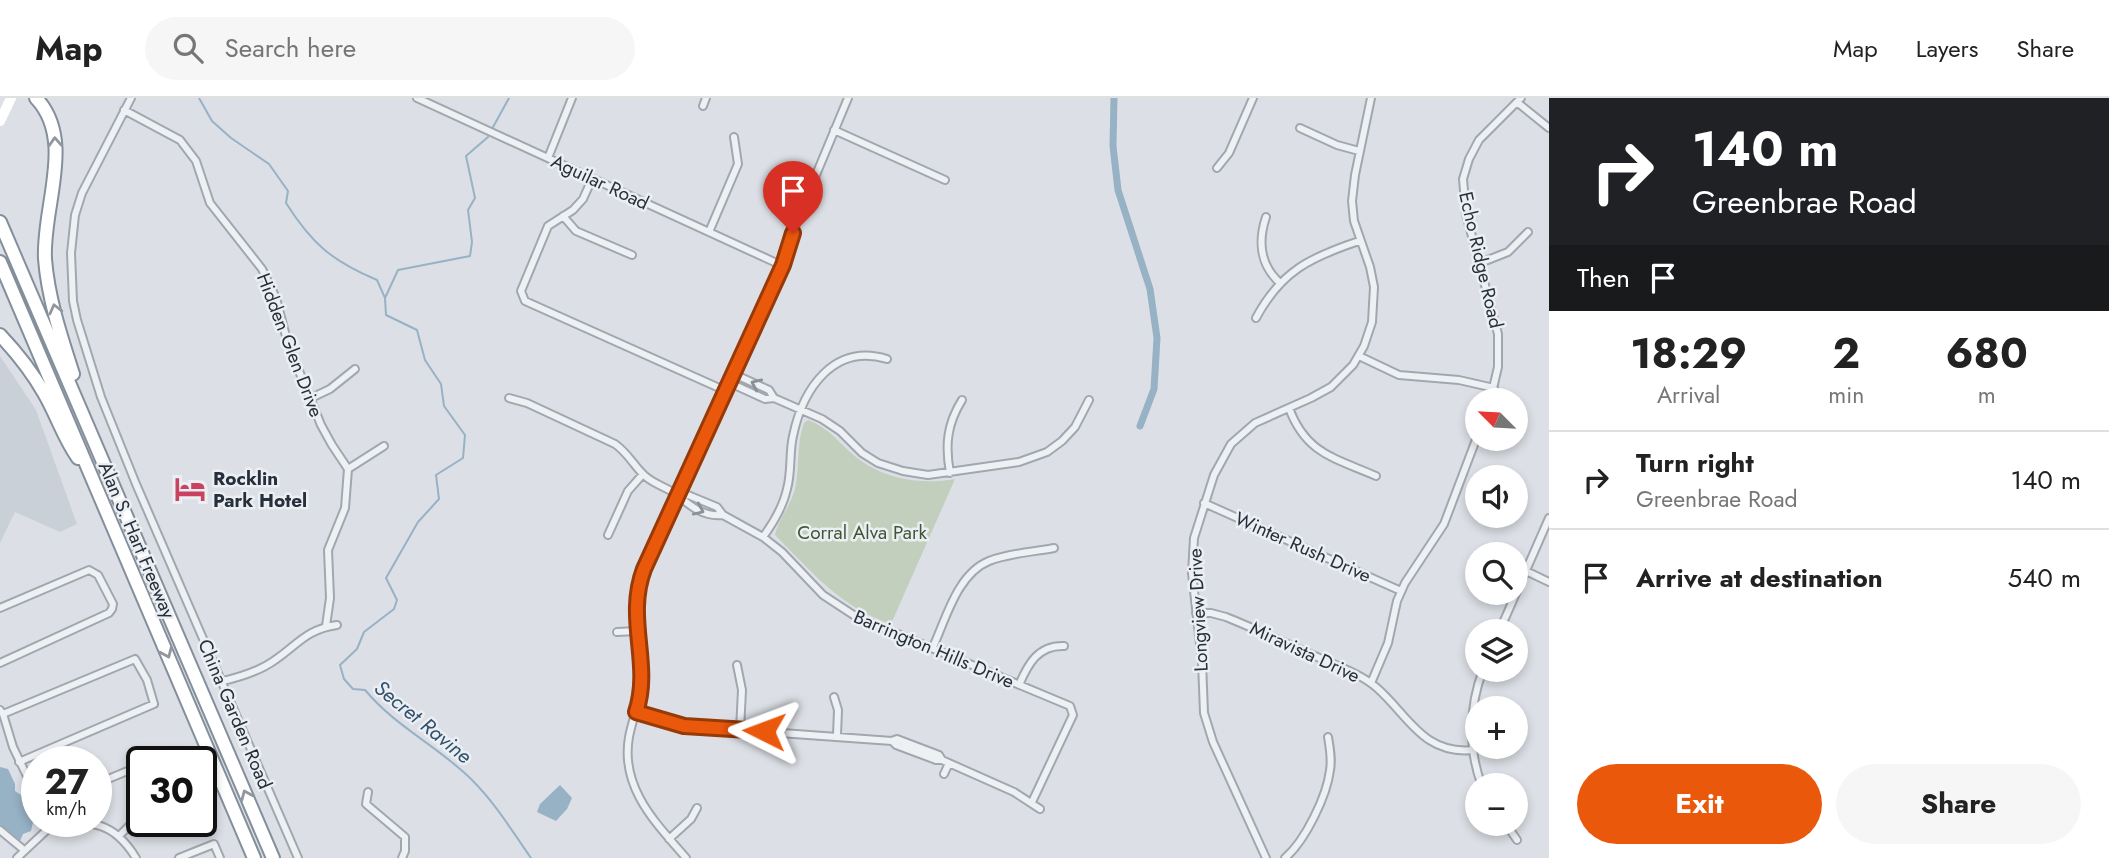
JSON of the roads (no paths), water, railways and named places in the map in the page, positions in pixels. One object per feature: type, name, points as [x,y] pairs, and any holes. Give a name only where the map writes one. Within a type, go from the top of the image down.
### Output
[{"type":"highway","points":[[36,98],[52,120],[56,141],[45,240],[49,284],[96,444]]},
{"type":"highway","name":"Alan S. Hart Freeway","points":[[0,222],[273,858]]},
{"type":"highway","name":"Alan S. Hart Freeway","points":[[0,262],[254,858]]},
{"type":"highway","points":[[0,335],[46,395],[66,440],[92,477]]},
{"type":"main road","points":[[0,121],[10,98]]},
{"type":"street","name":"Aguilar Road","points":[[416,98],[783,265]]},
{"type":"street","points":[[548,158],[572,98]]},
{"type":"street","points":[[703,106],[706,98]]},
{"type":"street","points":[[686,858],[642,804],[631,776],[628,744],[642,681],[635,611],[639,581],[783,265],[798,218],[848,98]]},
{"type":"street","points":[[1217,168],[1229,153],[1253,98]]},
{"type":"street","name":"Longview Drive","points":[[1266,858],[1208,727],[1203,706],[1202,662],[1192,562],[1195,538],[1204,503],[1220,461],[1231,444],[1255,423],[1331,387],[1359,356],[1372,322],[1375,298],[1370,267],[1359,241],[1352,201],[1359,151],[1371,98]]},
{"type":"street","points":[[1520,100],[1549,128]]},
{"type":"street","name":"Echo Ridge Road","points":[[1494,388],[1498,367],[1498,334],[1464,202],[1463,179],[1474,149],[1485,133],[1520,100]]},
{"type":"street","name":"Hidden Glen Drive","points":[[127,104],[180,140],[196,161],[210,203],[261,269],[276,298],[288,344],[325,435],[348,468]]},
{"type":"street","name":"China Garden Road","points":[[127,104],[82,193],[75,215],[71,253],[73,301],[77,320],[108,414],[136,484],[298,858]]},
{"type":"street","points":[[1300,128],[1337,145],[1359,151]]},
{"type":"street","points":[[834,130],[945,180]]},
{"type":"street","points":[[709,232],[738,164],[734,137]]},
{"type":"street","points":[[592,178],[583,199],[548,226],[521,291],[526,301],[726,391]]},
{"type":"street","points":[[563,216],[576,231],[632,255]]},
{"type":"street","points":[[1266,217],[1261,233],[1261,250],[1267,268],[1280,283]]},
{"type":"street","points":[[1480,263],[1508,252],[1528,232]]},
{"type":"street","points":[[1256,318],[1280,283],[1305,262],[1359,241]]},
{"type":"street","points":[[764,537],[778,514],[787,490],[793,434],[802,410],[820,377],[838,362],[866,355],[887,359]]},
{"type":"street","points":[[1359,356],[1399,375],[1459,380],[1494,388]]},
{"type":"street","points":[[311,398],[330,389],[355,369]]},
{"type":"street","points":[[734,374],[769,390],[774,398]]},
{"type":"street","points":[[730,383],[765,399],[774,398],[831,424],[862,453],[878,463],[916,474],[950,474],[1019,462],[1047,452],[1075,427],[1089,400]]},
{"type":"street","name":"Barrington Hills Drive","points":[[509,398],[527,403],[615,444],[626,452],[643,474],[679,496],[684,504],[713,516],[723,515],[764,537],[823,595],[843,609],[869,623],[1070,706],[1073,715],[1032,802]]},
{"type":"street","points":[[950,474],[946,449],[948,430],[962,400]]},
{"type":"street","points":[[1289,408],[1300,432],[1311,445],[1377,476]]},
{"type":"street","points":[[326,626],[330,598],[328,550],[345,508],[349,484],[348,468],[384,446]]},
{"type":"street","points":[[1371,683],[1388,643],[1401,591],[1444,524],[1471,452]]},
{"type":"street","points":[[608,535],[628,491],[643,474]]},
{"type":"street","name":"Winter Rush Drive","points":[[1204,503],[1401,591]]},
{"type":"street","points":[[1528,566],[1549,517]]},
{"type":"street","points":[[933,648],[962,584],[971,572],[996,559],[1054,548]]},
{"type":"street","points":[[0,608],[89,570],[98,575],[113,604],[113,609],[0,663]]},
{"type":"street","points":[[1528,572],[1549,582]]},
{"type":"street","name":"Miravista Drive","points":[[1196,613],[1211,613],[1234,620],[1371,683],[1410,726],[1424,736],[1452,748],[1465,749]]},
{"type":"street","points":[[223,681],[262,668],[276,660],[290,646],[326,626],[337,625]]},
{"type":"street","points":[[617,632],[637,631]]},
{"type":"street","points":[[1019,685],[1029,664],[1037,655],[1052,647],[1064,646]]},
{"type":"street","points":[[19,762],[154,704],[147,680],[135,660],[2,712],[19,762],[21,766]]},
{"type":"street","points":[[737,665],[741,681],[740,730]]},
{"type":"street","points":[[834,697],[838,710],[837,736]]},
{"type":"street","points":[[636,712],[684,726],[892,741],[897,739],[939,755],[945,761],[1032,802],[1040,809]]},
{"type":"street","points":[[1285,858],[1303,837],[1328,781],[1331,755],[1328,737]]},
{"type":"street","points":[[944,774],[945,761]]},
{"type":"street","points":[[368,792],[366,804],[405,836],[402,858]]},
{"type":"street","points":[[669,839],[691,819],[697,808]]},
{"type":"street","points":[[119,836],[126,829]]},
{"type":"street","points":[[0,830],[24,850]]},
{"type":"street","points":[[112,830],[127,843],[136,858]]},
{"type":"street","points":[[1514,836],[1517,840]]},
{"type":"street","points":[[17,858],[37,837]]},
{"type":"street","points":[[179,858],[214,844],[220,858]]},
{"type":"water","points":[[0,767],[8,769],[15,784],[15,791],[21,795],[20,841],[0,825]]},
{"type":"water","points":[[560,785],[572,798],[567,809],[556,821],[537,812],[540,804]]},
{"type":"waterway","name":"Secret Ravine","points":[[199,98],[212,121],[231,138],[269,164],[288,191],[286,203],[314,240],[347,266],[377,280],[385,298],[386,315],[417,330],[425,360],[441,384],[444,406],[465,435],[463,458],[436,475],[439,499],[418,522],[386,578],[397,600],[394,609],[364,632],[357,649],[340,665],[344,679],[353,689],[365,690],[390,715],[459,768],[481,789],[531,858]]},
{"type":"waterway","points":[[492,129],[509,98]]},
{"type":"waterway","points":[[1114,98],[1113,146],[1118,190],[1150,289],[1157,338],[1154,389],[1140,426]]},
{"type":"waterway","points":[[385,298],[398,270],[470,256],[472,242],[468,210],[475,198],[466,156],[488,137]]},
{"type":"place","name":"Rocklin Park Hotel","points":[[190,489]]},
{"type":"park label","name":"Corral Alva Park","points":[[862,532]]}]
